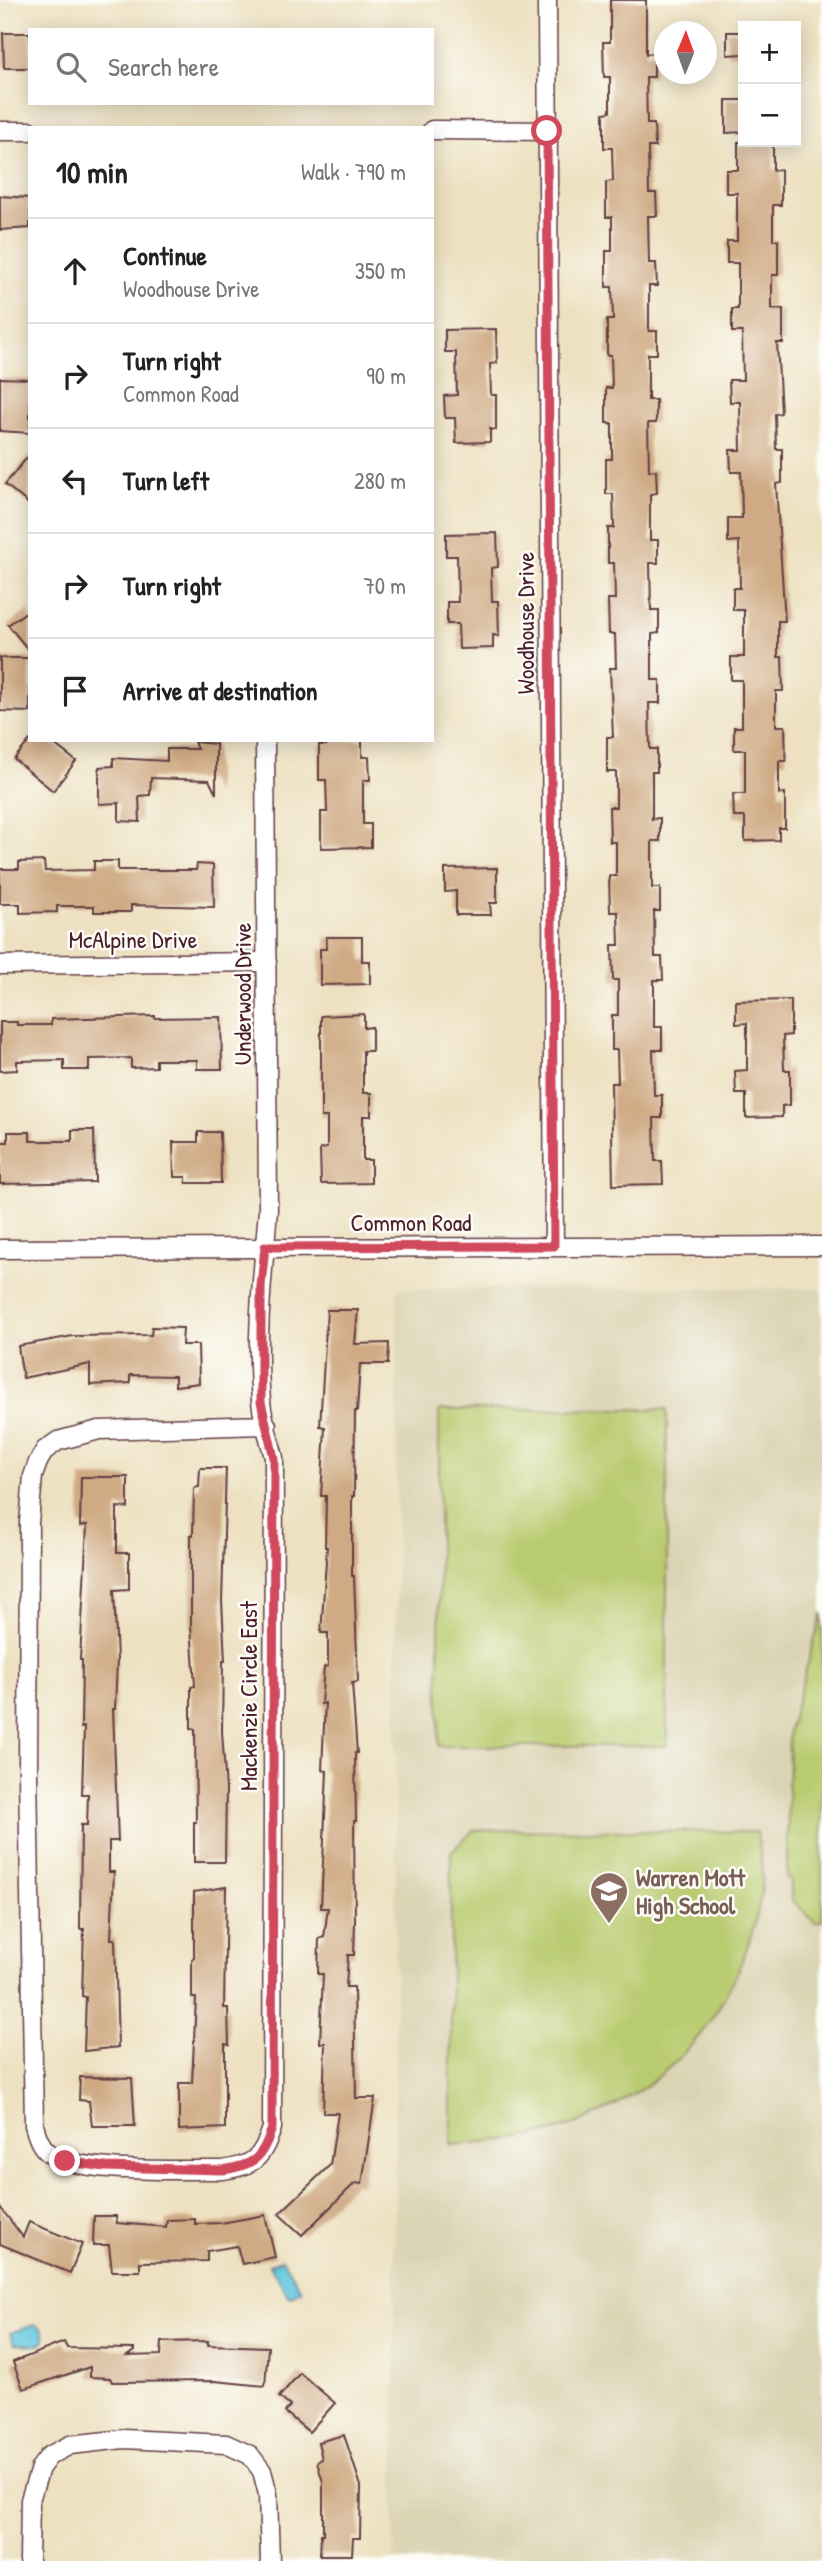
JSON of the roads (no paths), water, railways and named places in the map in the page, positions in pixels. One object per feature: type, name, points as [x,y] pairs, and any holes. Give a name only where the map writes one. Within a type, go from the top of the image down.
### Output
[{"type":"street","name":"Woodhouse Drive","points":[[547,0],[554,1246]]},
{"type":"street","points":[[0,131],[28,131]]},
{"type":"street","points":[[434,131],[547,131]]},
{"type":"street","name":"Underwood Drive","points":[[265,742],[268,1210],[265,1247]]},
{"type":"street","name":"McAlpine Drive","points":[[0,965],[267,962]]},
{"type":"street","name":"Common Road","points":[[0,1249],[822,1246]]},
{"type":"street","name":"Mackenzie Circle East","points":[[265,1247],[261,1286],[261,1402],[267,1425],[274,1458],[272,2128],[266,2147],[257,2160],[242,2167],[223,2170],[83,2165],[51,2155],[39,2143],[34,2125],[28,1773],[30,1523],[33,1476],[45,1450],[58,1441],[100,1430],[267,1425]]},
{"type":"street","points":[[29,2561],[30,2500],[40,2468],[49,2456],[70,2445],[124,2439],[226,2444],[250,2455],[262,2471],[268,2494],[270,2561]]},
{"type":"water","points":[[282,2259],[301,2290],[289,2296],[269,2265]]},
{"type":"water","points":[[34,2325],[42,2330],[45,2339],[39,2345],[14,2344],[10,2333]]},
{"type":"place","name":"Warren Mott High School","points":[[609,1925]]}]
